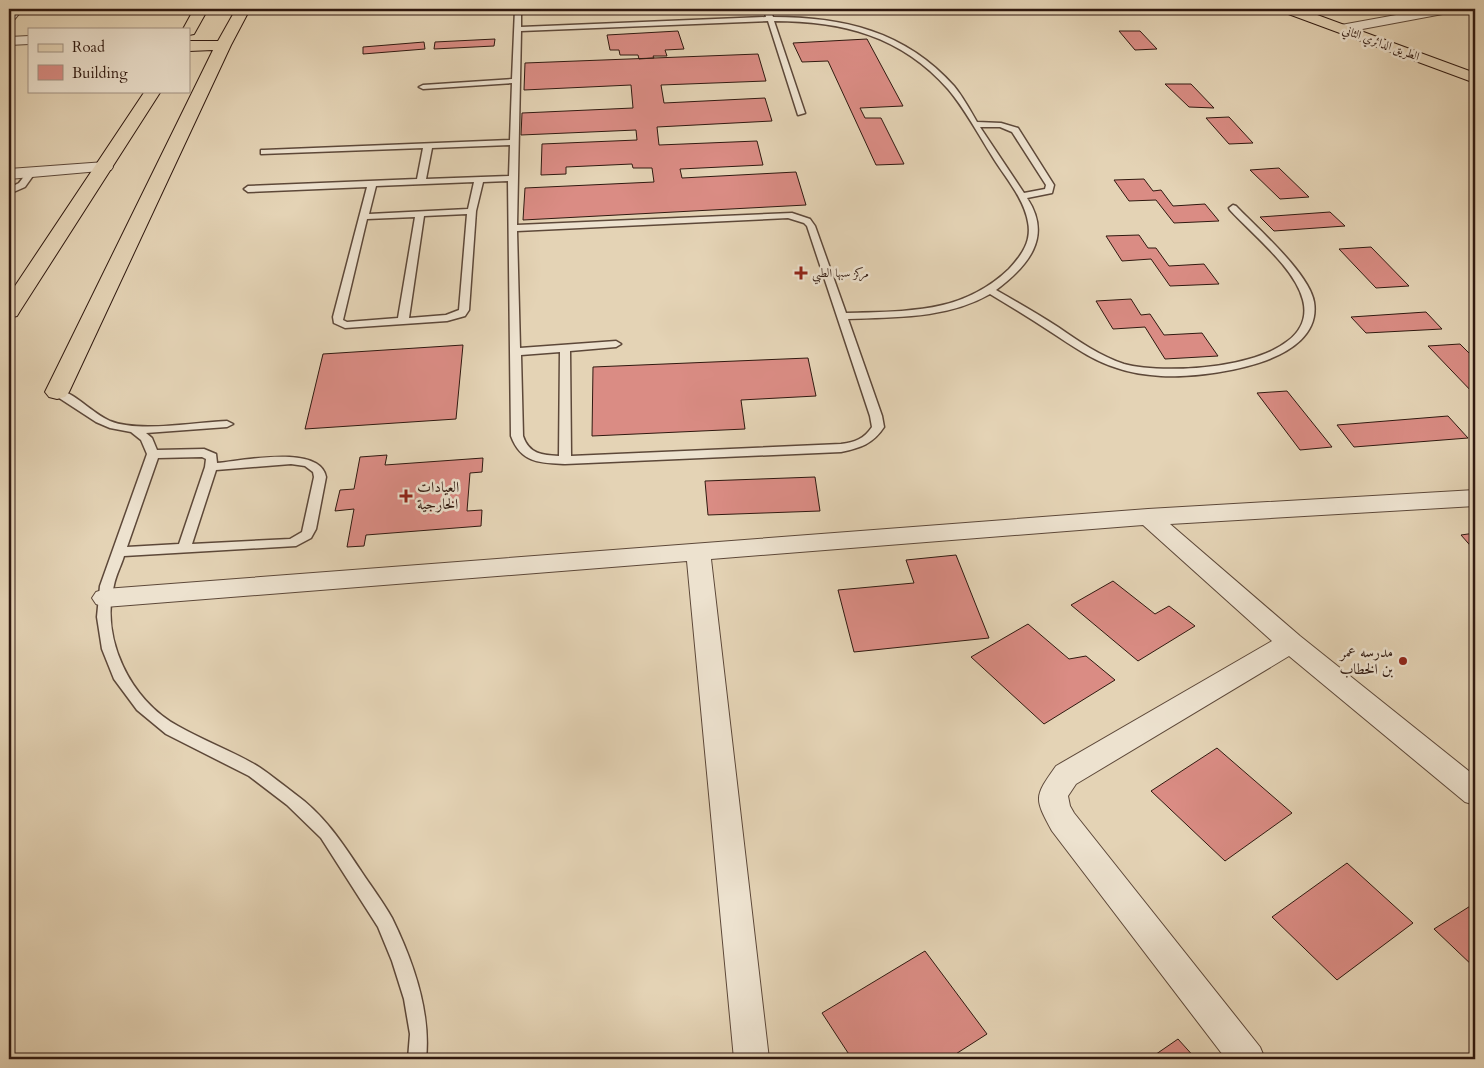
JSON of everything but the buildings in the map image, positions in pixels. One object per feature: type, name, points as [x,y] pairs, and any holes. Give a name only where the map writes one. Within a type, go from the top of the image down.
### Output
[{"type":"main road","points":[[190,29],[201,9]]},
{"type":"main road","points":[[57,392],[243,9]]},
{"type":"main road","name":"الطريق الدائري الثاني","points":[[1288,9],[1475,78]]},
{"type":"main road","name":"الطريق الدائري الثاني","points":[[1326,9],[1475,63]]},
{"type":"main road","points":[[190,46],[224,45]]},
{"type":"main road","points":[[9,311],[152,92]]},
{"type":"street","points":[[9,18],[17,9]]},
{"type":"street","points":[[1341,29],[1448,9]]},
{"type":"street","points":[[9,41],[28,40]]},
{"type":"street","points":[[9,174],[105,167]]},
{"type":"street","points":[[106,598],[1148,517],[1475,498]]},
{"type":"street","points":[[1148,517],[1291,643],[1475,793]]},
{"type":"street","points":[[698,552],[752,1059]]},
{"type":"street","points":[[1248,1059],[1063,822],[1055,808],[1053,794],[1066,775],[1291,643]]},
{"type":"lane","points":[[514,228],[779,215],[800,217],[808,221],[876,416],[878,427],[872,437],[859,445],[832,448],[566,460],[544,459],[529,455],[520,446],[517,436],[512,178],[518,9]]},
{"type":"lane","points":[[767,9],[801,112]]},
{"type":"lane","points":[[517,29],[770,19],[834,23],[858,28],[891,40],[914,55],[940,76],[952,89],[1032,214],[1035,224],[1032,246],[1027,256],[1019,265],[990,290],[969,301],[934,310],[841,316]]},
{"type":"lane","points":[[424,87],[516,81]]},
{"type":"lane","points":[[975,124],[1001,125],[1015,130],[1050,185],[1049,191],[1044,193],[1022,196]]},
{"type":"lane","points":[[264,152],[514,142]]},
{"type":"lane","points":[[421,182],[428,145]]},
{"type":"lane","points":[[9,191],[22,185],[31,172]]},
{"type":"lane","points":[[248,189],[512,178]]},
{"type":"lane","points":[[372,184],[338,321],[350,325],[453,318],[463,312],[472,211],[479,180]]},
{"type":"lane","points":[[990,290],[1096,355],[1127,368],[1152,372],[1183,373],[1240,365],[1263,359],[1282,351],[1296,341],[1305,329],[1310,316],[1309,303],[1304,289],[1292,272],[1233,208]]},
{"type":"lane","points":[[363,217],[472,211]]},
{"type":"lane","points":[[403,321],[420,214]]},
{"type":"lane","points":[[515,352],[616,344]]},
{"type":"lane","points":[[565,348],[566,460]]},
{"type":"lane","points":[[57,392],[104,423],[114,426],[134,429],[227,424]]},
{"type":"lane","points":[[134,429],[146,438],[153,454],[107,586],[104,617],[109,649],[121,678],[142,706],[171,730],[254,772],[292,800],[327,832],[385,922],[401,961],[413,999],[419,1034],[417,1059]]},
{"type":"lane","points":[[153,454],[204,452],[212,457],[211,467],[184,549]]},
{"type":"lane","points":[[119,552],[292,543],[307,535],[310,529],[320,477],[319,471],[315,466],[301,460],[292,460],[211,467]]},
{"type":"place","name":"مركز سبها الطبي","points":[[801,273]]},
{"type":"place","name":"العيادات الخارجية","points":[[406,496]]},
{"type":"place","name":"مدرسه عمر بن الخطاب","points":[[1403,661]]}]
